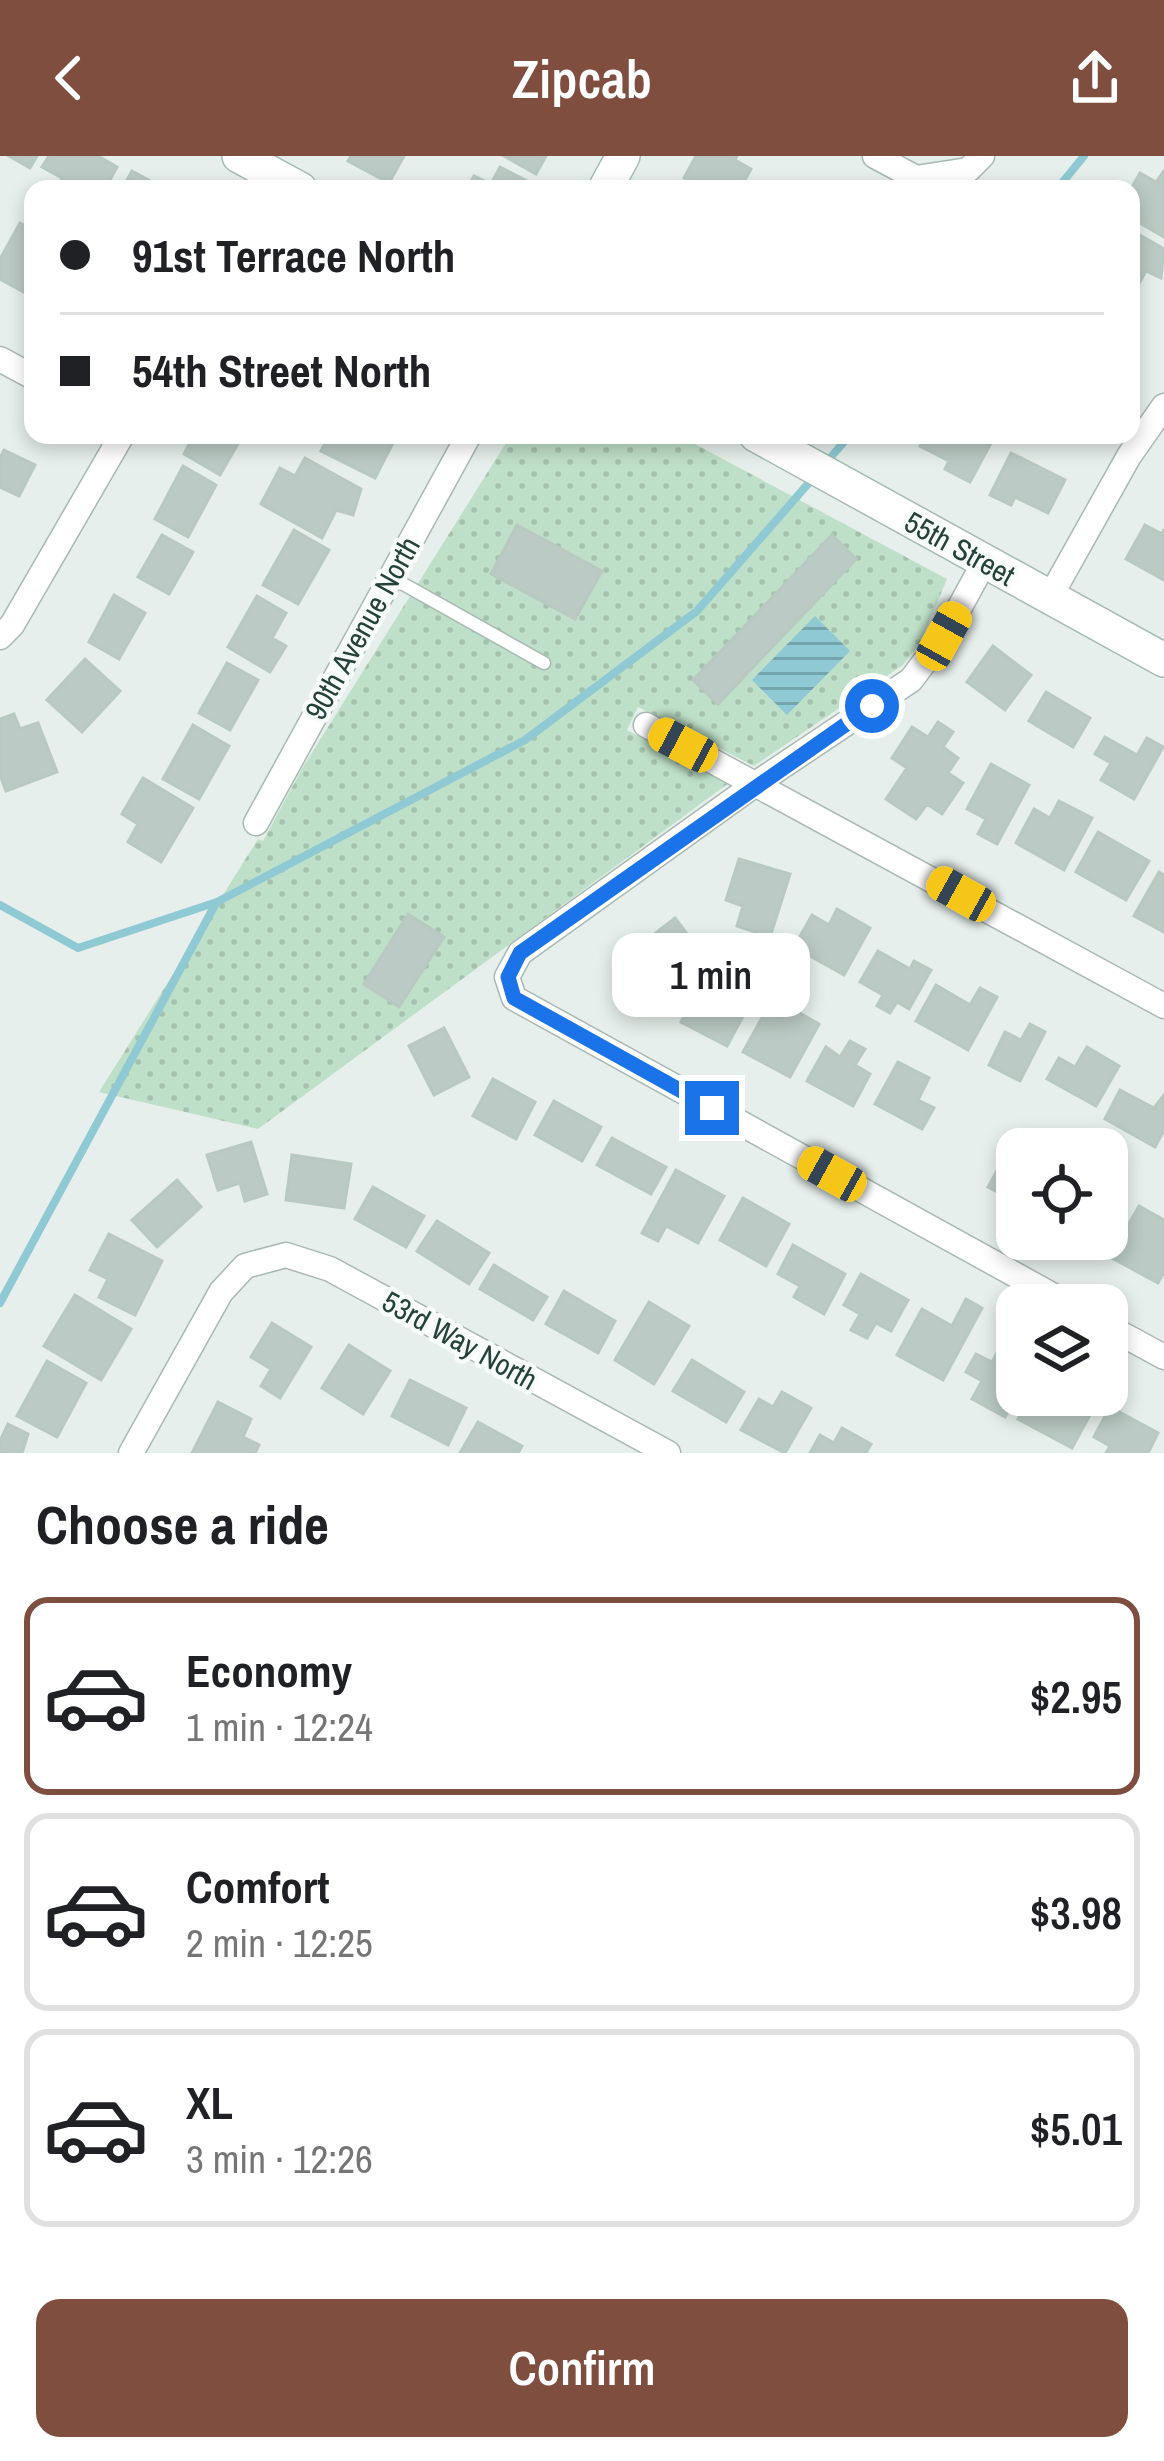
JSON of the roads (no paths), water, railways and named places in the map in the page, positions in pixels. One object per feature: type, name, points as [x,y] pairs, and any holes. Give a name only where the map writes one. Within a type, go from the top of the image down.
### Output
[{"type":"street","points":[[875,156],[916,178],[968,170],[982,156]]},
{"type":"street","points":[[1140,441],[1164,406]]},
{"type":"street","points":[[0,637],[12,625],[117,444]]},
{"type":"street","name":"90th Avenue North","points":[[256,823],[464,444]]},
{"type":"street","name":"55th Street","points":[[773,444],[1164,660]]},
{"type":"street","points":[[1050,597],[1138,444]]},
{"type":"street","points":[[985,561],[944,636],[911,680],[757,783],[520,953],[508,977],[514,998],[1032,1284]]},
{"type":"street","points":[[646,725],[1164,1006]]},
{"type":"street","name":"53rd Way North","points":[[131,1453],[220,1292],[244,1266],[286,1255],[330,1269],[668,1453]]},
{"type":"street","points":[[1128,1337],[1164,1357]]},
{"type":"lane","points":[[389,576],[544,663]]},
{"type":"water","points":[[815,616],[850,651],[787,715],[752,680]]},
{"type":"waterway","points":[[1064,180],[1084,156]]},
{"type":"waterway","points":[[824,465],[842,444]]},
{"type":"waterway","points":[[0,905],[78,948],[217,902],[525,740],[697,611],[814,477]]},
{"type":"waterway","points":[[0,1303],[216,903]]}]
